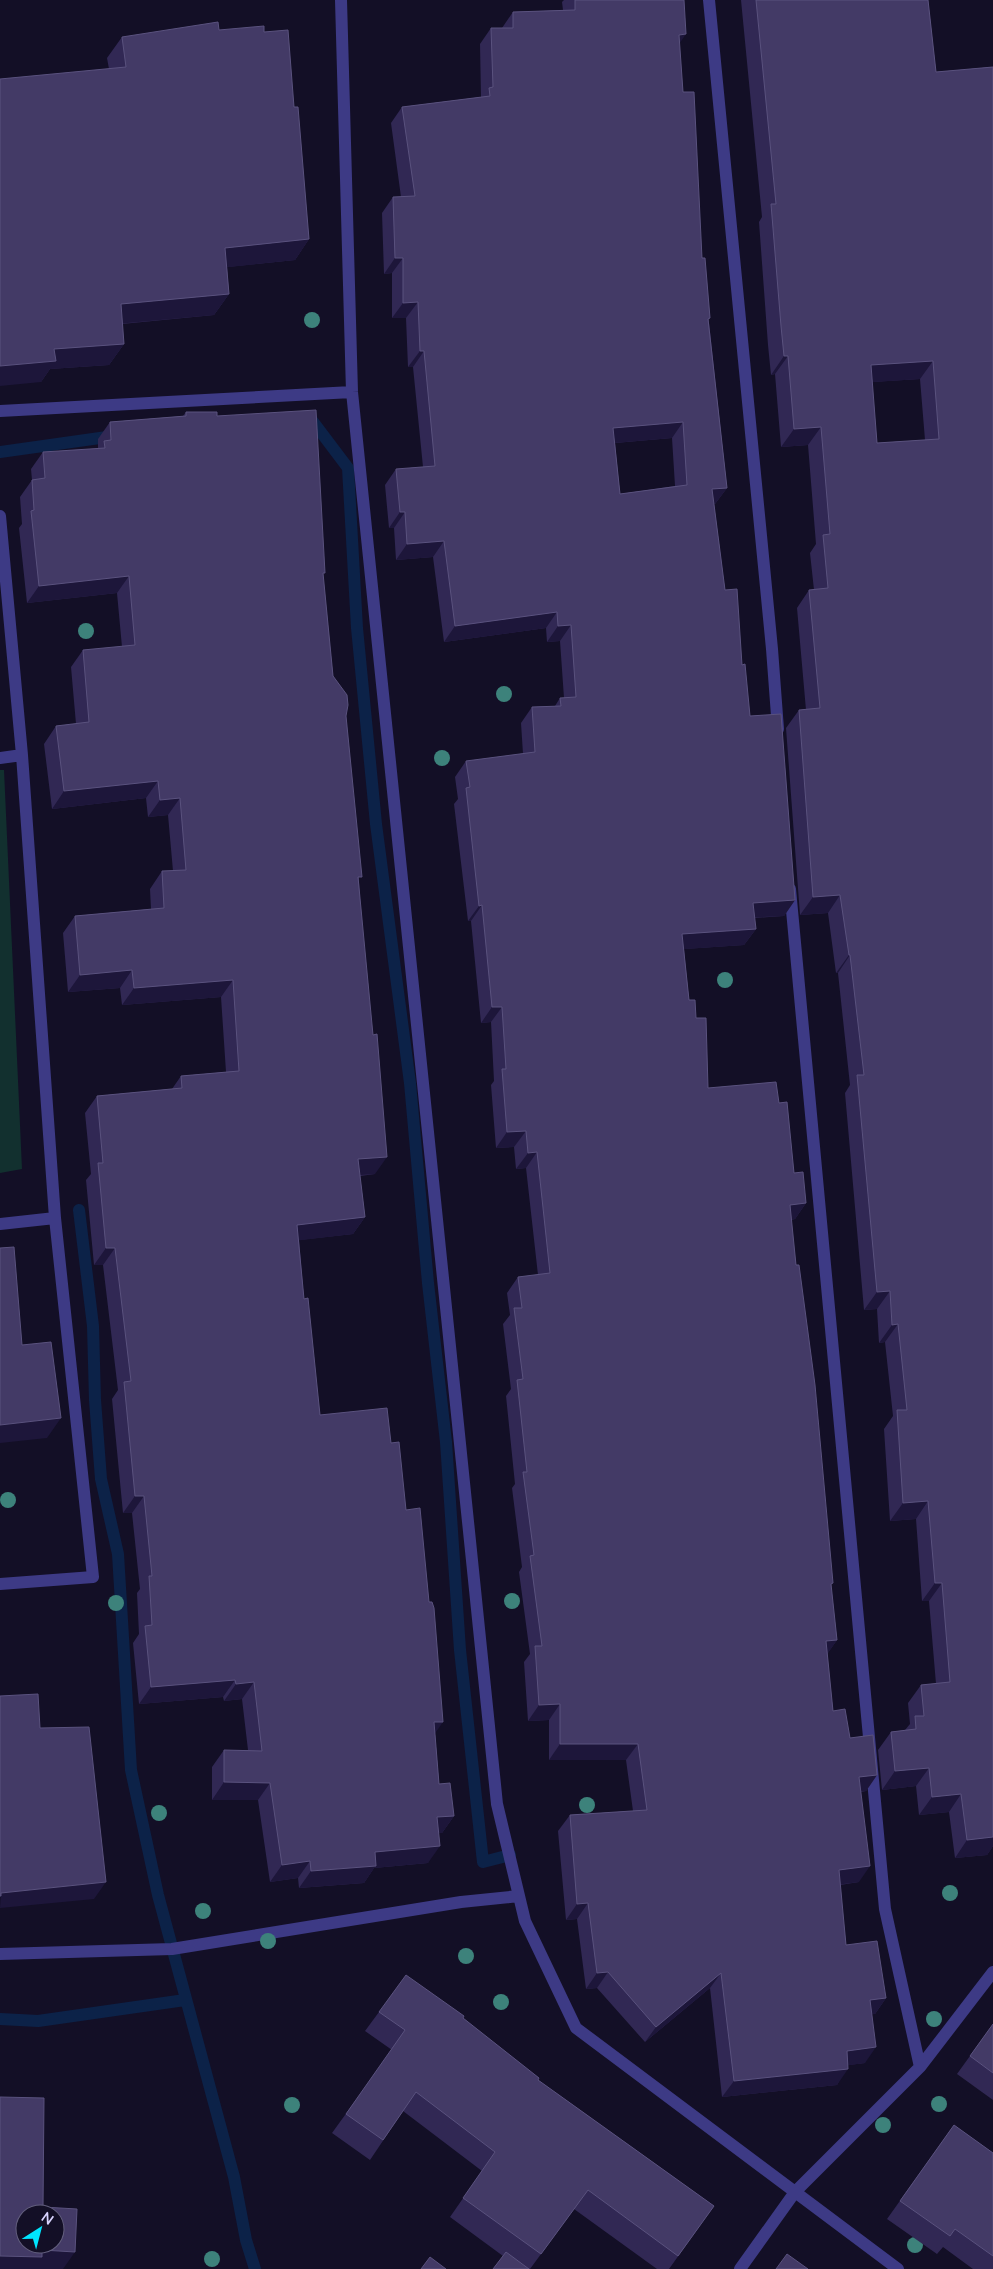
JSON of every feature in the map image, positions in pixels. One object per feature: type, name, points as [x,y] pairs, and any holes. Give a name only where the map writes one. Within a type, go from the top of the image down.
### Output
[{"type":"street","points":[[341,0],[352,392],[497,1804],[525,1921],[576,2028],[898,2269]]},
{"type":"street","points":[[709,0],[771,639],[778,738]]},
{"type":"street","points":[[0,411],[352,392]]},
{"type":"street","points":[[0,516],[22,755],[55,1218],[94,1577],[0,1584]]},
{"type":"street","points":[[0,758],[22,755]]},
{"type":"street","points":[[789,877],[885,1909],[920,2067]]},
{"type":"street","points":[[0,1224],[55,1218]]},
{"type":"street","points":[[0,1954],[172,1948],[460,1902],[519,1896]]},
{"type":"street","points":[[740,2269],[795,2192],[920,2067],[993,1972]]},
{"type":"green space","points":[[0,770],[4,770],[22,1169],[0,1173]]},
{"type":"building","points":[[575,0],[684,0],[686,34],[679,35],[683,92],[694,92],[702,258],[705,258],[710,318],[708,319],[727,488],[712,489],[725,590],[737,589],[742,665],[745,664],[750,716],[781,714],[795,900],[753,903],[756,929],[682,934],[689,1000],[695,1000],[696,1018],[706,1018],[708,1088],[776,1082],[779,1103],[787,1102],[794,1173],[803,1172],[806,1203],[790,1205],[796,1265],[799,1265],[815,1385],[833,1583],[831,1584],[837,1640],[826,1641],[833,1711],[845,1709],[850,1738],[873,1735],[877,1775],[859,1777],[870,1866],[839,1870],[846,1945],[877,1941],[886,1998],[870,2000],[876,2047],[847,2051],[848,2069],[734,2081],[721,1973],[656,2027],[608,1972],[597,1973],[588,1903],[577,1904],[570,1815],[647,1810],[638,1744],[560,1744],[560,1704],[539,1705],[535,1646],[542,1646],[530,1556],[534,1555],[523,1472],[527,1472],[517,1380],[523,1379],[514,1308],[522,1308],[518,1277],[550,1273],[537,1152],[528,1153],[526,1131],[507,1132],[502,1069],[506,1069],[502,1007],[492,1007],[482,905],[479,906],[466,788],[470,787],[466,761],[535,752],[532,707],[561,706],[560,698],[576,697],[571,625],[558,626],[557,612],[455,626],[444,541],[407,544],[405,512],[400,512],[396,469],[435,466],[424,351],[420,351],[418,302],[403,303],[403,258],[395,258],[393,197],[415,196],[402,107],[490,96],[489,88],[493,87],[491,28],[513,28],[513,12],[575,10]],"holes":[[[683,422],[687,485],[620,494],[613,428]]]},
{"type":"building","points":[[756,0],[928,0],[936,72],[993,67],[993,1837],[967,1840],[961,1794],[932,1797],[929,1768],[895,1771],[891,1732],[916,1729],[915,1716],[924,1716],[921,1685],[950,1682],[942,1583],[935,1583],[928,1501],[903,1503],[897,1410],[907,1410],[898,1324],[892,1325],[890,1291],[877,1292],[857,1075],[864,1075],[850,955],[840,895],[813,897],[799,710],[820,708],[809,590],[828,588],[823,535],[830,534],[821,427],[794,429],[788,356],[784,356],[771,204],[776,204]],"holes":[[[933,361],[939,439],[877,443],[871,365]]]},
{"type":"building","points":[[218,22],[219,30],[264,26],[264,32],[288,30],[294,107],[298,107],[309,239],[225,248],[229,294],[121,304],[124,344],[54,349],[56,361],[0,366],[0,79],[126,67],[122,37]]},
{"type":"building","points":[[316,410],[325,573],[323,573],[333,676],[347,695],[346,716],[362,877],[358,877],[373,1035],[377,1034],[387,1157],[358,1159],[365,1217],[297,1225],[304,1299],[308,1298],[320,1415],[387,1408],[391,1443],[399,1442],[406,1510],[420,1508],[429,1602],[432,1602],[434,1608],[443,1722],[434,1722],[439,1784],[450,1783],[454,1816],[437,1817],[440,1846],[375,1852],[376,1866],[311,1871],[310,1861],[282,1865],[270,1783],[224,1782],[224,1750],[262,1751],[254,1682],[236,1684],[235,1680],[151,1687],[145,1626],[152,1625],[149,1576],[152,1576],[144,1496],[135,1496],[124,1382],[131,1381],[115,1248],[106,1248],[98,1163],[103,1163],[97,1096],[182,1088],[181,1076],[239,1071],[233,980],[134,988],[132,970],[80,975],[75,916],[164,908],[162,871],[186,870],[180,798],[160,800],[158,781],[64,791],[56,726],[89,722],[83,650],[135,645],[129,576],[39,586],[31,511],[34,510],[32,480],[45,478],[43,452],[105,448],[104,441],[111,440],[110,422],[186,416],[186,412],[217,412],[217,416]]},
{"type":"building","points":[[14,1247],[22,1345],[51,1342],[61,1418],[0,1425],[0,1248]]},
{"type":"building","points":[[38,1694],[40,1728],[89,1727],[106,1882],[1,1893],[0,1896],[0,1696]]},
{"type":"building","points":[[406,1975],[464,2016],[463,2018],[539,2078],[538,2080],[714,2206],[678,2256],[588,2190],[541,2254],[463,2198],[495,2152],[416,2092],[383,2140],[346,2114],[405,2030],[379,2012]]},
{"type":"building","points":[[993,2024],[993,2073],[970,2056]]},
{"type":"building","points":[[0,2097],[44,2098],[43,2204],[15,2204],[15,2254],[42,2254],[42,2257],[0,2256]]},
{"type":"building","points":[[954,2125],[993,2153],[993,2256],[955,2229],[950,2236],[900,2201]]},
{"type":"building","points":[[65,2208],[77,2209],[75,2252],[65,2251]]},
{"type":"building","points":[[506,2252],[529,2269],[493,2269]]},
{"type":"building","points":[[787,2254],[808,2269],[776,2269]]},
{"type":"building","points":[[430,2257],[446,2269],[421,2269]]},
{"type":"waterway","points":[[306,420],[311,419],[348,468],[357,628],[376,824],[410,1083],[428,1283],[446,1442],[460,1650],[483,1862],[510,1855]]},
{"type":"waterway","points":[[0,452],[114,436]]},
{"type":"waterway","points":[[79,1210],[93,1326],[95,1400],[101,1479],[118,1554],[131,1770],[158,1895],[234,2177],[246,2240],[255,2269]]},
{"type":"waterway","points":[[0,2019],[38,2021],[185,2000]]}]
